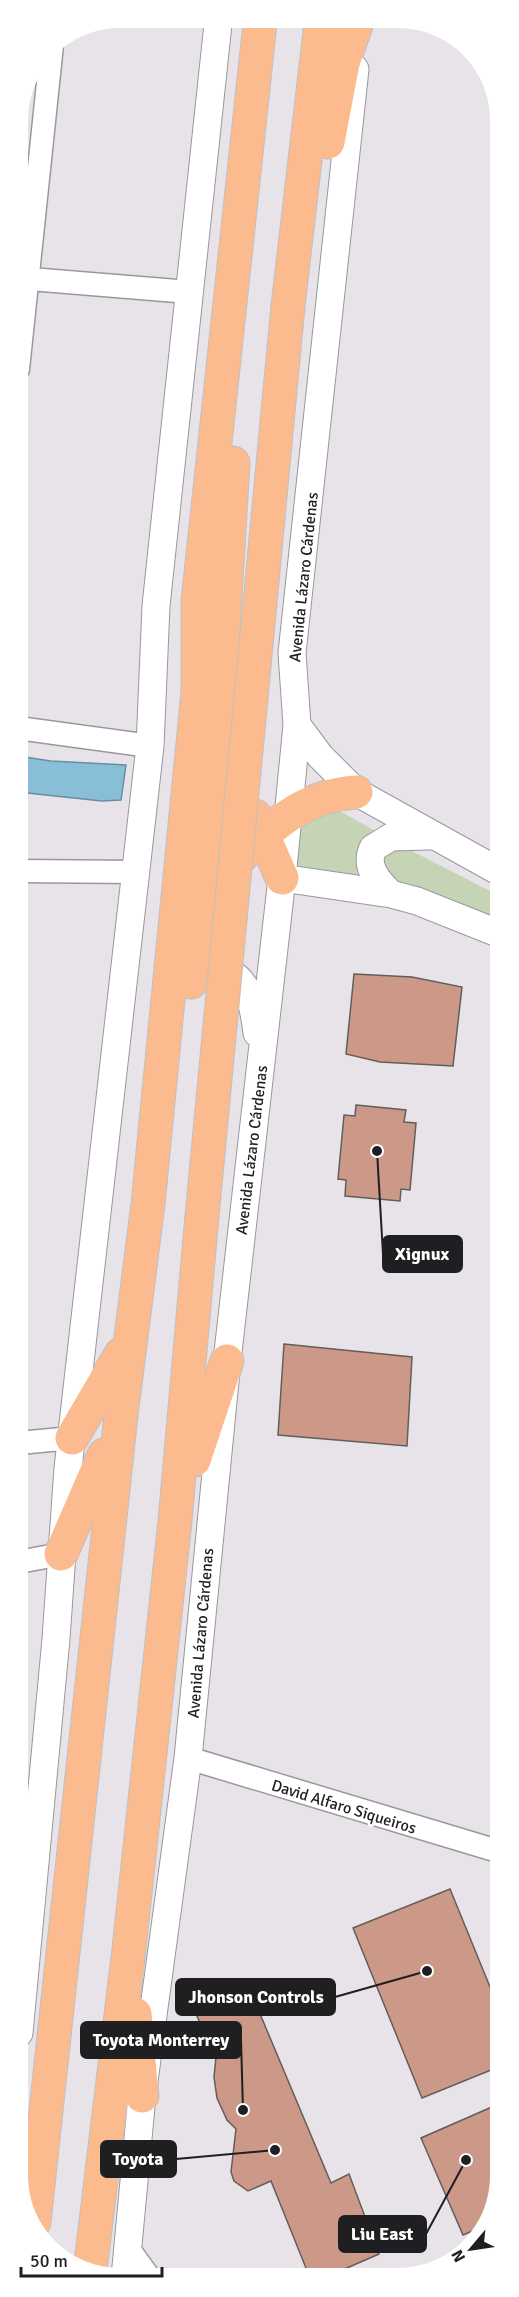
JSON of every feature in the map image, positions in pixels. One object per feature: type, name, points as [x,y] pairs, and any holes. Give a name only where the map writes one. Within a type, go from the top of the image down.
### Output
[{"type":"highway","points":[[35,2211],[121,1415],[148,1204],[198,692],[199,590],[260,28]]},
{"type":"highway","points":[[91,2264],[129,1949],[175,1521],[290,292],[320,28]]},
{"type":"highway","points":[[290,292],[312,245],[337,91],[348,41],[355,28]]},
{"type":"highway","points":[[148,1204],[168,1152],[223,742],[223,630],[239,374],[227,345]]},
{"type":"highway","points":[[223,742],[282,878]]},
{"type":"highway","points":[[204,894],[265,835],[322,797],[356,792]]},
{"type":"highway","points":[[214,812],[227,835],[265,835]]},
{"type":"highway","points":[[72,1438],[101,1392],[132,1334]]},
{"type":"highway","points":[[175,1521],[227,1361]]},
{"type":"highway","points":[[62,1554],[88,1498],[121,1415]]},
{"type":"highway","points":[[129,1949],[142,2096]]},
{"type":"street","points":[[28,1936],[72,1438],[137,872],[150,746],[156,606],[218,28]]},
{"type":"street","name":"Avenida Lázaro Cárdenas","points":[[126,2268],[142,2096],[188,1758],[227,1361],[282,878],[265,835],[297,725],[292,653],[357,28]]},
{"type":"street","points":[[29,237],[50,63]]},
{"type":"street","points":[[29,278],[189,292]]},
{"type":"street","points":[[223,630],[242,661],[253,668],[270,668],[282,663],[292,653]]},
{"type":"street","points":[[297,725],[320,756],[356,792],[430,836],[490,867]]},
{"type":"street","points":[[29,729],[150,746]]},
{"type":"street","points":[[391,894],[371,869],[369,861],[373,848],[391,837],[430,836]]},
{"type":"street","points":[[29,871],[137,872]]},
{"type":"street","points":[[282,878],[391,894],[448,911],[490,930]]},
{"type":"street","points":[[190,984],[203,974],[219,970],[235,975],[242,982],[253,1006],[261,1070]]},
{"type":"street","points":[[28,1442],[72,1438]]},
{"type":"street","points":[[28,1560],[62,1554]]},
{"type":"street","name":"David Alfaro Siqueiros","points":[[188,1758],[490,1849]]},
{"type":"street","points":[[128,2248],[142,2268]]},
{"type":"green space","points":[[304,791],[402,846],[490,891],[490,926],[292,876]]},
{"type":"water","points":[[29,758],[126,765],[121,800],[102,801],[29,793]]},
{"type":"building","points":[[354,974],[412,977],[462,987],[453,1066],[380,1062],[346,1054]]},
{"type":"building","points":[[356,1105],[406,1110],[404,1122],[416,1123],[410,1190],[401,1189],[400,1201],[345,1196],[346,1180],[338,1179],[344,1115],[355,1116]]},
{"type":"building","points":[[284,1344],[412,1357],[407,1446],[278,1435]]},
{"type":"building","points":[[450,1889],[490,1987],[490,2070],[422,2098],[353,1928]]},
{"type":"building","points":[[250,1990],[331,2183],[349,2174],[379,2254],[347,2268],[306,2268],[271,2181],[248,2191],[234,2181],[231,2172],[236,2129],[227,2120],[217,2098],[214,2077],[216,2057],[195,2012]]},
{"type":"building","points":[[490,2108],[490,2182],[487,2200],[479,2219],[456,2219],[421,2138]]},
{"type":"place","name":"Xignux","points":[[377,1151]]},
{"type":"place","name":"Jhonson Controls","points":[[427,1971]]},
{"type":"place","name":"Toyota Monterrey","points":[[243,2110]]},
{"type":"place","name":"Toyota","points":[[275,2150]]},
{"type":"place","name":"Liu East","points":[[466,2160]]}]
